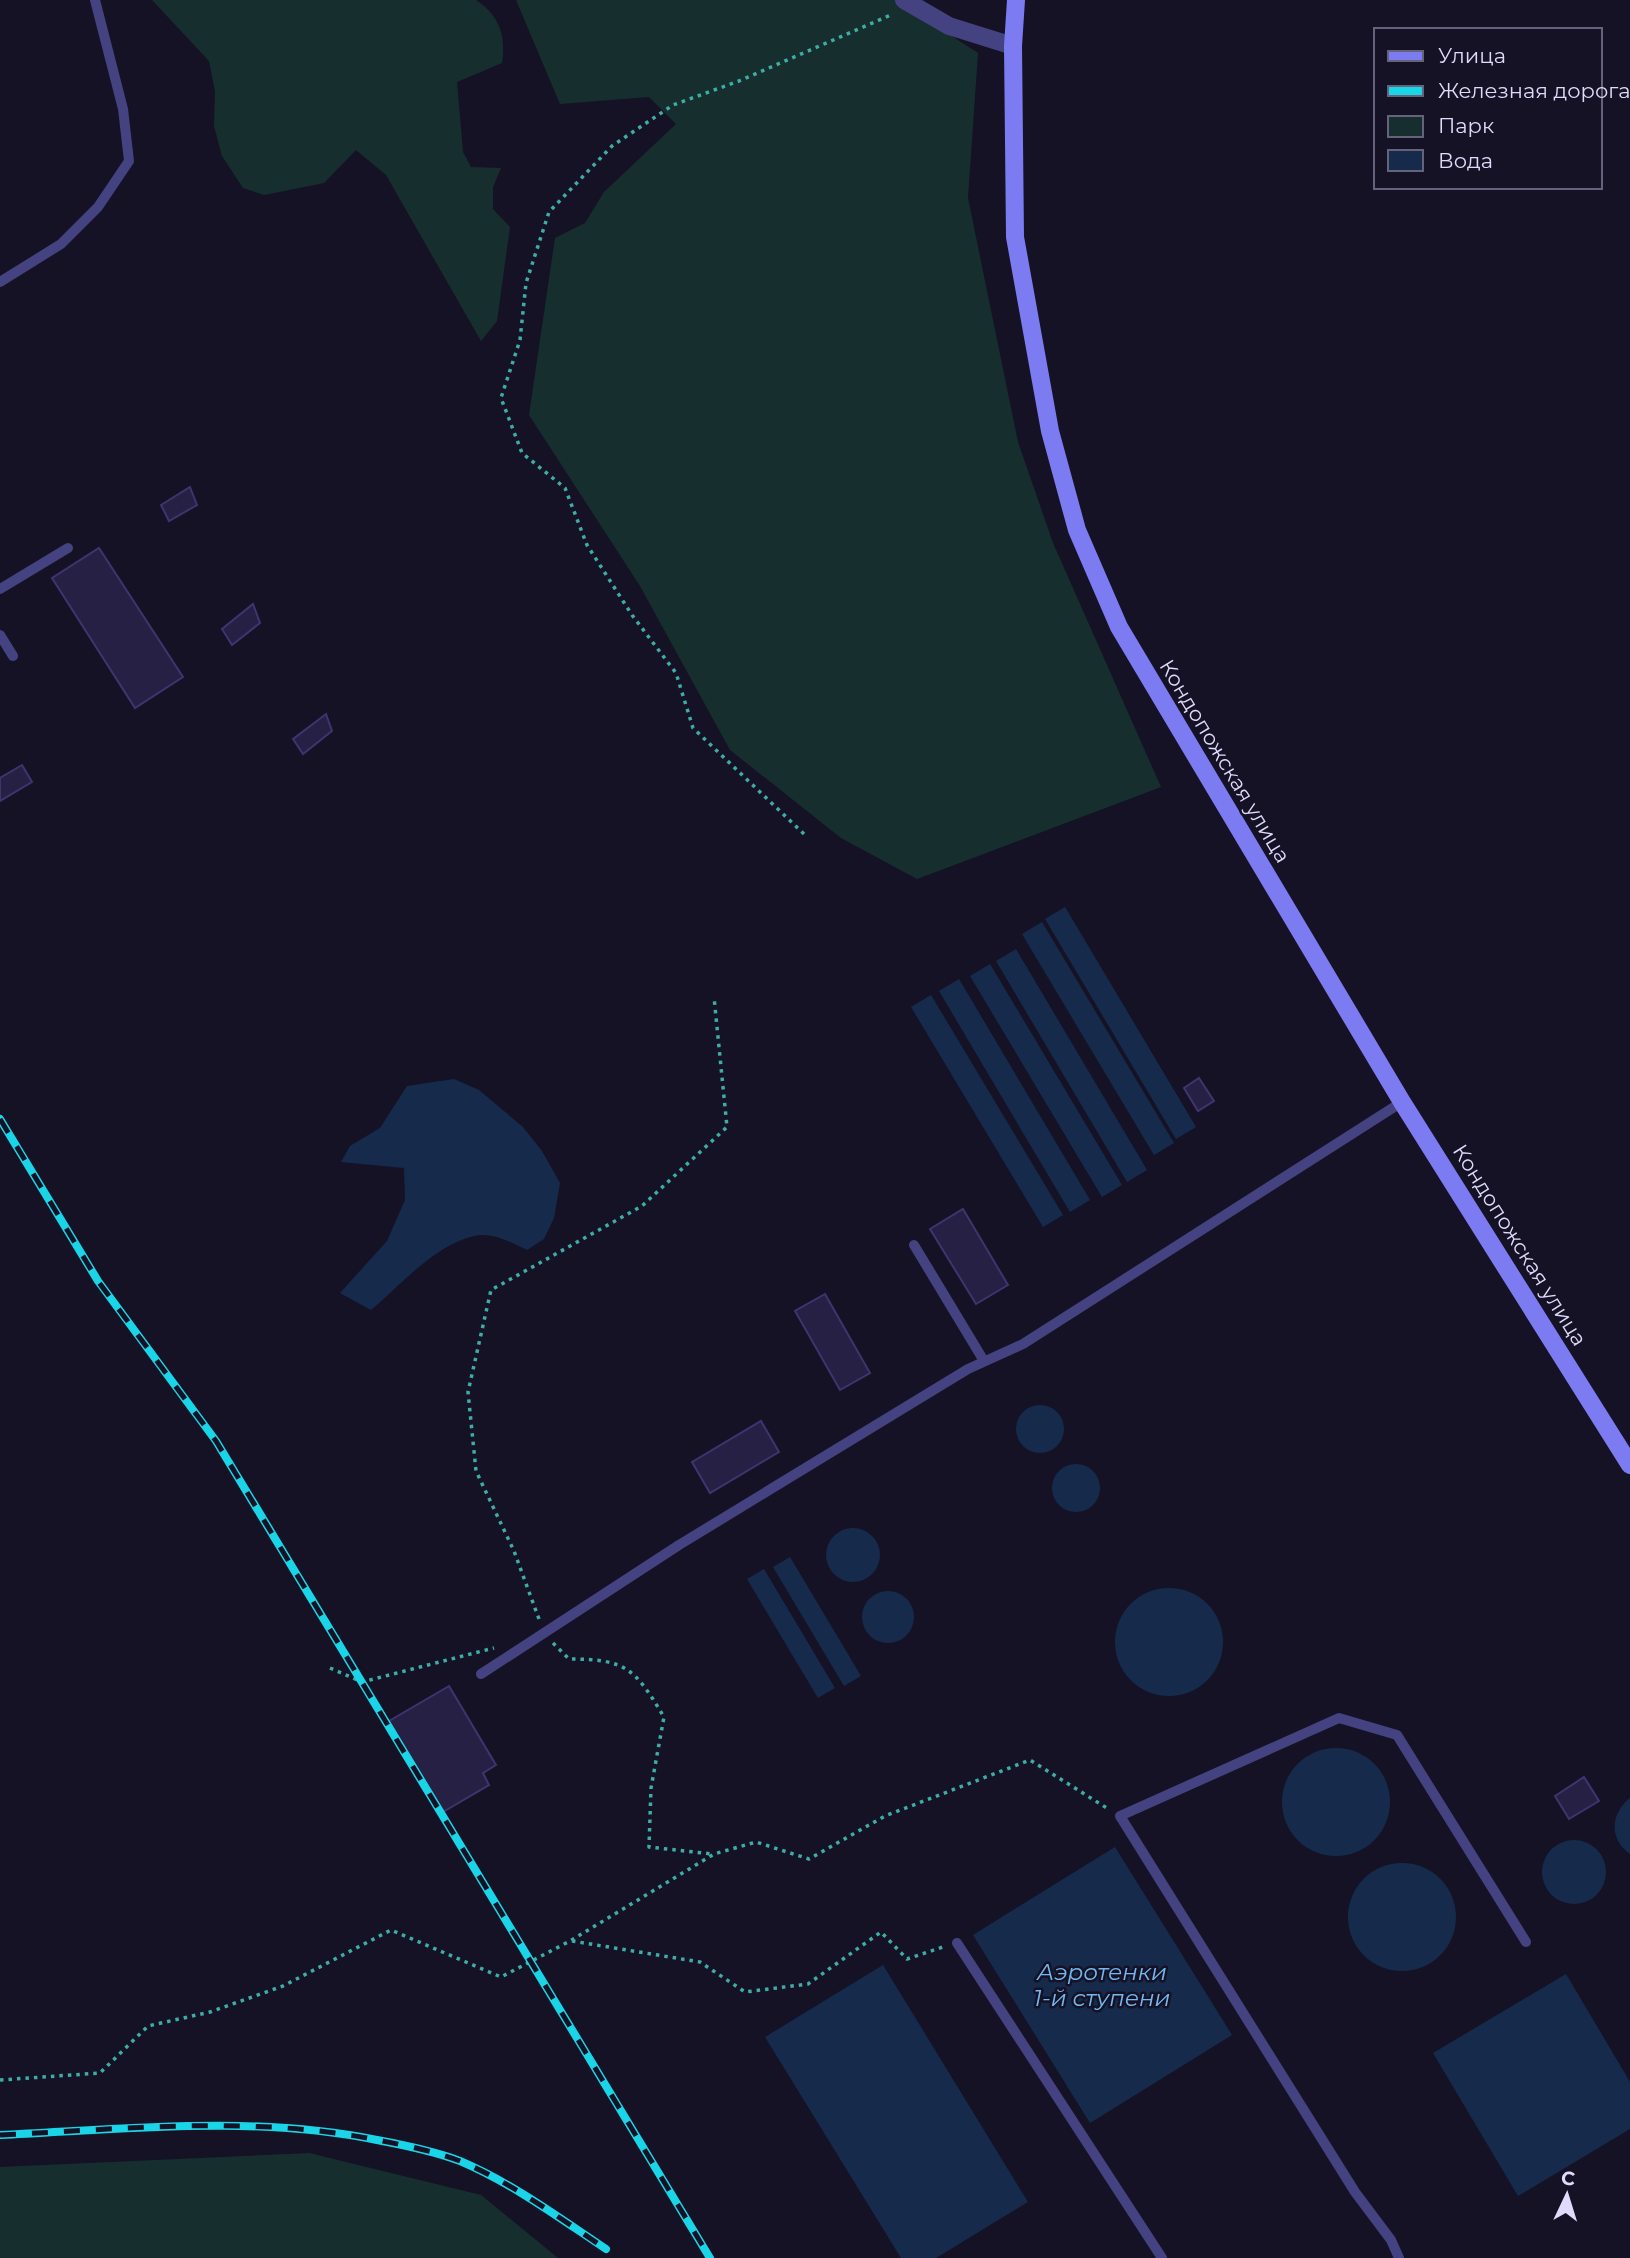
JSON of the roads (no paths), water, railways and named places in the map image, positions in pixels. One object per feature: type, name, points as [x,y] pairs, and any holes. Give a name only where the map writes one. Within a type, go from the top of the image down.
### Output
[{"type":"street","name":"Кондопожская улица","points":[[1016,0],[1013,46],[1015,237],[1051,432],[1076,530],[1119,627],[1402,1101],[1630,1465]]},
{"type":"street","points":[[907,3],[948,26],[1013,46]]},
{"type":"lane","points":[[0,282],[61,244],[97,207],[128,161],[123,109],[95,0]]},
{"type":"lane","points":[[0,589],[68,548]]},
{"type":"lane","points":[[0,635],[13,656]]},
{"type":"lane","points":[[481,1674],[678,1545],[984,1362],[1023,1343],[1402,1101]]},
{"type":"lane","points":[[914,1245],[984,1362]]},
{"type":"lane","points":[[1398,2258],[1391,2240],[1355,2192],[1120,1816],[1339,1718],[1396,1735],[1526,1942]]},
{"type":"lane","points":[[957,1942],[1162,2258]]},
{"type":"water","points":[[1065,907],[1196,1127],[1176,1139],[1045,919]]},
{"type":"water","points":[[1042,922],[1174,1143],[1154,1155],[1022,934]]},
{"type":"water","points":[[1016,949],[1147,1170],[1127,1182],[996,961]]},
{"type":"water","points":[[990,964],[1122,1185],[1102,1197],[970,976]]},
{"type":"water","points":[[959,979],[1090,1200],[1070,1212],[939,991]]},
{"type":"water","points":[[931,995],[1063,1215],[1043,1227],[911,1007]]},
{"type":"water","points":[[454,1079],[479,1090],[523,1127],[542,1151],[560,1183],[554,1218],[544,1239],[527,1250],[487,1235],[466,1238],[451,1245],[422,1265],[371,1310],[340,1293],[387,1241],[405,1200],[404,1168],[341,1162],[350,1146],[380,1128],[407,1086]]},
{"type":"water","points":[[1040,1405],[1057,1412],[1064,1429],[1057,1446],[1040,1453],[1023,1446],[1016,1429],[1023,1412]]},
{"type":"water","points":[[1076,1464],[1093,1471],[1100,1488],[1093,1505],[1076,1512],[1059,1505],[1052,1488],[1059,1471]]},
{"type":"water","points":[[853,1528],[872,1536],[880,1555],[872,1574],[853,1582],[834,1574],[826,1555],[834,1536]]},
{"type":"water","points":[[790,1557],[861,1676],[844,1686],[773,1567]]},
{"type":"water","points":[[764,1569],[835,1688],[818,1698],[747,1579]]},
{"type":"water","points":[[1169,1588],[1190,1592],[1207,1604],[1219,1621],[1223,1642],[1219,1663],[1207,1680],[1190,1692],[1169,1696],[1148,1692],[1131,1680],[1119,1663],[1115,1642],[1119,1621],[1131,1604],[1148,1592]]},
{"type":"water","points":[[888,1591],[898,1593],[906,1599],[912,1607],[912,1627],[906,1635],[898,1641],[888,1643],[878,1641],[870,1635],[864,1627],[862,1617],[864,1607],[870,1599],[878,1593]]},
{"type":"water","points":[[1336,1748],[1357,1752],[1374,1764],[1386,1781],[1390,1802],[1386,1823],[1374,1840],[1357,1852],[1336,1856],[1315,1852],[1298,1840],[1286,1823],[1282,1802],[1286,1781],[1298,1764],[1315,1752]]},
{"type":"water","points":[[1630,1798],[1630,1854],[1618,1841],[1615,1826],[1619,1811]]},
{"type":"water","points":[[1574,1840],[1592,1846],[1600,1854],[1606,1872],[1600,1890],[1592,1898],[1574,1904],[1556,1898],[1548,1890],[1542,1872],[1548,1854],[1556,1846]]},
{"type":"water","name":"Аэротенки 1-й ступени","points":[[1115,1847],[1232,2035],[1090,2123],[973,1935]]},
{"type":"water","points":[[1402,1863],[1423,1867],[1440,1879],[1452,1896],[1456,1917],[1452,1938],[1440,1955],[1423,1967],[1402,1971],[1381,1967],[1364,1955],[1352,1938],[1348,1917],[1352,1896],[1364,1879],[1381,1867]]},
{"type":"water","points":[[883,1965],[1028,2202],[936,2258],[901,2258],[765,2037]]},
{"type":"water","points":[[1566,1974],[1630,2082],[1630,2129],[1518,2196],[1433,2053]]},
{"type":"railway","points":[[0,1119],[98,1281],[216,1441],[710,2258]]},
{"type":"railway","points":[[0,2135],[142,2127],[236,2126],[330,2132],[387,2142],[440,2154],[479,2170],[534,2201],[606,2249]]}]
